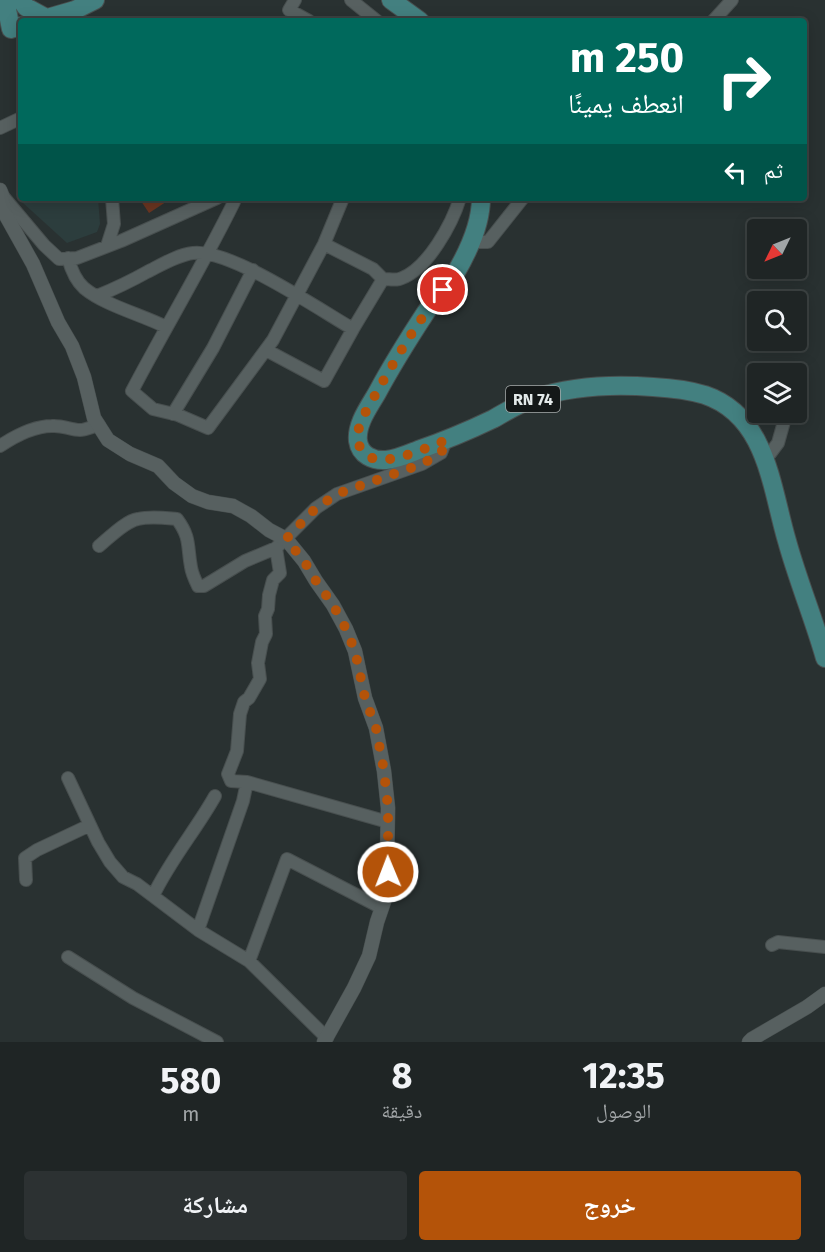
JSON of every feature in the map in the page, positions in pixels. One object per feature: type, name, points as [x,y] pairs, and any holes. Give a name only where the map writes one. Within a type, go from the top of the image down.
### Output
[{"type":"main road","points":[[5,0],[11,29]]},
{"type":"main road","points":[[21,0],[39,18]]},
{"type":"main road","points":[[48,18],[75,10],[95,0]]},
{"type":"main road","points":[[391,0],[416,18]]},
{"type":"main road","name":"RN 74","points":[[481,201],[471,242],[455,274],[402,349],[366,413],[358,439],[362,452],[366,456],[387,460],[447,440],[515,406],[564,391],[592,387],[653,387],[703,394],[717,400],[743,419],[766,459],[786,540],[825,658]]},
{"type":"street","points":[[295,0],[289,10],[304,18]]},
{"type":"street","points":[[351,0],[374,18]]},
{"type":"street","points":[[716,18],[732,0]]},
{"type":"street","points":[[0,128],[18,119]]},
{"type":"street","points":[[1,193],[44,245],[59,259],[77,258],[210,201]]},
{"type":"street","points":[[1,193],[4,212],[33,264],[58,322],[72,346],[84,377],[94,418],[108,440],[130,454],[159,466],[174,483],[192,496],[208,502],[233,506],[269,530],[281,544],[304,561],[333,605],[355,651],[365,698],[376,728],[384,771],[388,822],[389,887],[369,956],[326,1040],[249,961],[198,930],[137,884],[123,877],[110,862],[68,778]]},
{"type":"street","points":[[107,246],[114,224],[112,201]]},
{"type":"street","points":[[234,201],[208,253],[132,392],[153,409],[173,414],[208,428],[273,340],[324,244],[343,201]]},
{"type":"street","points":[[324,244],[372,268],[383,279],[399,280],[414,273],[439,243],[456,213],[459,201]]},
{"type":"street","points":[[471,242],[488,243],[521,201]]},
{"type":"street","points":[[97,296],[167,262],[193,253],[208,253],[253,270],[353,329]]},
{"type":"street","points":[[68,258],[72,272],[82,287],[128,312],[166,327]]},
{"type":"street","points":[[173,414],[213,348],[253,270]]},
{"type":"street","points":[[266,350],[324,381],[383,279]]},
{"type":"street","points":[[766,459],[777,443],[783,423]]},
{"type":"street","points":[[0,446],[37,428],[64,426],[80,430],[99,425]]},
{"type":"street","points":[[99,546],[136,519],[177,519],[185,530],[191,569],[198,586],[204,586],[245,561],[281,544],[316,508],[337,494],[422,464],[441,453],[447,440]]},
{"type":"street","points":[[281,544],[280,573],[273,580],[269,595],[266,634],[258,663],[260,680],[244,702],[240,714],[237,751],[228,774],[231,781],[247,782],[388,822]]},
{"type":"street","points":[[198,930],[243,801],[247,782]]},
{"type":"street","points":[[153,896],[215,796]]},
{"type":"street","points":[[26,880],[25,858],[90,825]]},
{"type":"street","points":[[249,961],[287,859],[382,908]]},
{"type":"street","points":[[771,945],[778,942],[825,947]]},
{"type":"street","points":[[68,957],[133,998],[218,1042]]},
{"type":"street","points":[[749,1042],[825,994]]},
{"type":"shaded area","points":[[98,201],[100,224],[97,232],[67,243],[22,202]]},
{"type":"shaded area","points":[[141,201],[167,201],[149,213]]},
{"type":"route","points":[[388,872],[388,808],[384,771],[376,728],[365,698],[355,651],[333,605],[304,561],[286,539],[316,508],[337,494],[422,464],[441,453],[447,440],[398,457],[379,460],[366,456],[362,452],[358,439],[361,422],[373,399],[402,349],[443,290]]}]
